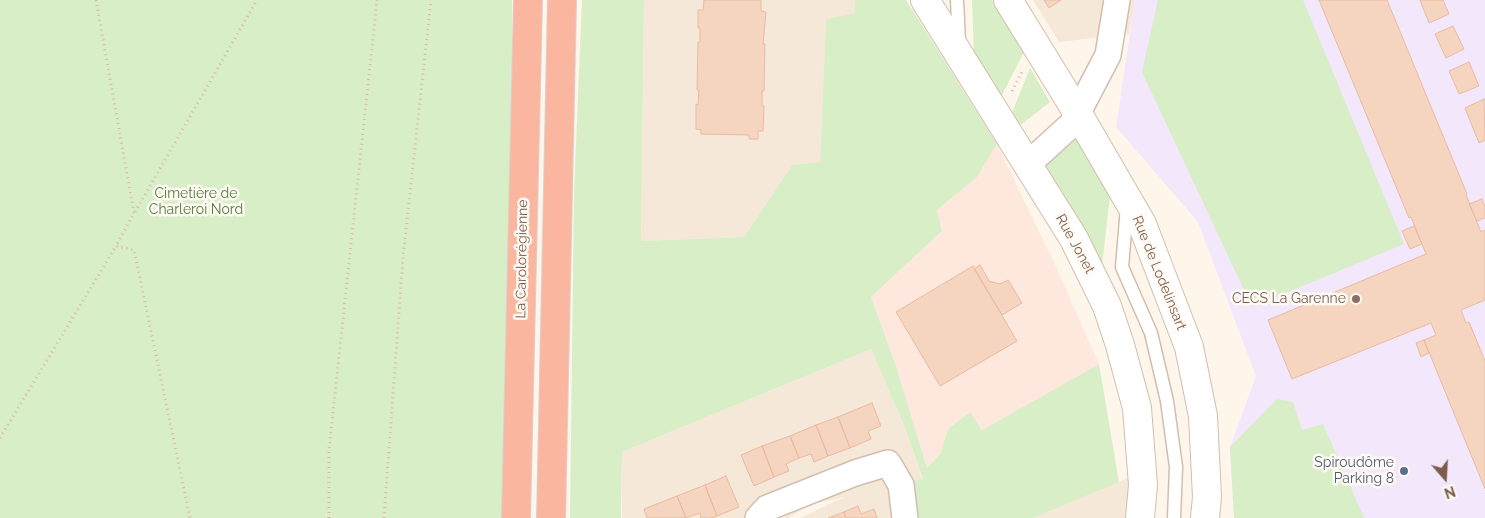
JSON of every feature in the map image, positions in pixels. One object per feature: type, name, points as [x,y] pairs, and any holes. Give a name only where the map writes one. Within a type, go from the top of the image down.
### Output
[{"type":"highway","name":"La Carolorégienne","points":[[516,518],[528,0]]},
{"type":"highway","points":[[551,518],[562,0]]},
{"type":"street","name":"Rue Jonet","points":[[925,0],[1074,239],[1107,306],[1138,408],[1143,485],[1140,518]]},
{"type":"street","name":"Rue de Lodelinsart","points":[[1008,0],[1077,112],[1142,224],[1190,347],[1203,416],[1207,497],[1205,518]]},
{"type":"street","points":[[1027,165],[1072,124],[1108,55],[1117,0]]},
{"type":"street","points":[[758,518],[767,508],[855,473],[888,463],[901,485],[906,518]]},
{"type":"lane","points":[[957,0],[960,57]]},
{"type":"lane","points":[[1127,199],[1122,267],[1151,333],[1167,401],[1176,467],[1174,518]]},
{"type":"path","points":[[96,0],[134,213]]},
{"type":"path","points":[[0,438],[116,246],[257,0]]},
{"type":"path","points":[[329,518],[329,450],[376,0]]},
{"type":"path","points":[[384,518],[403,258],[430,0]]},
{"type":"path","points":[[995,110],[1004,107],[1031,56],[1039,50]]},
{"type":"path","points":[[116,246],[134,250],[190,518]]},
{"type":"shaded area","points":[[644,0],[855,0],[856,13],[826,19],[820,162],[792,165],[744,237],[641,241]]},
{"type":"shaded area","points":[[1033,0],[1135,0],[1129,34],[1059,42]]},
{"type":"shaded area","name":"CECS La Garenne","points":[[1135,0],[1485,0],[1485,518],[1234,518],[1230,447],[1256,376],[1198,222],[1116,127]]},
{"type":"shaded area","points":[[997,144],[1058,271],[1099,364],[982,430],[970,412],[948,429],[940,454],[927,468],[896,366],[871,297],[942,231],[937,210],[977,177]]},
{"type":"shaded area","points":[[871,349],[905,428],[923,480],[907,518],[800,518],[844,497],[808,505],[789,518],[622,518],[622,452]]},
{"type":"shaded area","points":[[1142,472],[1129,518],[1033,518]]},
{"type":"green space","name":"Cimetière de Charleroi Nord","points":[[0,0],[512,0],[513,301],[502,518],[0,518]]},
{"type":"green space","points":[[582,0],[644,0],[641,241],[744,237],[792,165],[820,162],[826,19],[855,13],[855,0],[906,0],[997,144],[977,177],[937,210],[942,231],[871,297],[896,366],[927,468],[940,454],[948,429],[970,412],[982,430],[1099,364],[1119,482],[1033,518],[916,518],[913,482],[923,479],[905,428],[871,349],[622,452],[621,518],[570,518],[574,192]]},
{"type":"green space","points":[[972,0],[992,0],[1024,52],[1001,97],[974,54]]},
{"type":"green space","points":[[1158,0],[1303,0],[1404,244],[1252,307],[1142,72]]},
{"type":"green space","points":[[1030,68],[1050,102],[1018,127],[1011,115]]},
{"type":"green space","points":[[1080,136],[1111,188],[1102,265],[1042,168]]},
{"type":"green space","points":[[1277,399],[1293,402],[1302,430],[1323,424],[1364,518],[1234,518],[1230,447]]},
{"type":"building","points":[[704,0],[761,0],[761,11],[766,12],[763,44],[765,44],[764,91],[762,91],[762,106],[764,106],[763,131],[758,131],[758,139],[749,139],[749,135],[701,134],[701,130],[696,129],[696,104],[698,105],[699,90],[697,90],[698,42],[700,42],[698,10],[703,10]]},
{"type":"building","points":[[1044,0],[1061,0],[1049,8]]},
{"type":"building","points":[[1319,0],[1387,0],[1481,232],[1485,230],[1485,300],[1461,310],[1466,323],[1469,322],[1485,361],[1485,489],[1424,340],[1436,335],[1431,323],[1292,379],[1268,320],[1426,254],[1411,217],[1409,218]]},
{"type":"building","points":[[1420,0],[1443,0],[1449,14],[1429,23]]},
{"type":"building","points":[[1453,26],[1464,49],[1446,58],[1435,34]]},
{"type":"building","points":[[1469,62],[1479,86],[1459,94],[1449,71]]},
{"type":"building","points":[[1484,99],[1485,140],[1479,143],[1465,108]]},
{"type":"building","points":[[1482,199],[1485,207],[1485,218],[1477,221],[1469,204]]},
{"type":"building","points":[[1414,226],[1422,244],[1410,249],[1402,231]]},
{"type":"building","points":[[980,265],[989,281],[1000,284],[1008,280],[1022,303],[1002,315],[974,269]]},
{"type":"building","points":[[973,266],[1017,341],[940,386],[896,312]]},
{"type":"building","points":[[1424,340],[1429,353],[1421,357],[1416,343]]},
{"type":"building","points":[[872,403],[881,426],[868,431],[871,439],[850,448],[838,417]]},
{"type":"building","points":[[838,417],[850,448],[828,456],[816,425]]},
{"type":"building","points":[[816,425],[828,456],[814,462],[811,454],[799,458],[790,436]]},
{"type":"building","points":[[790,436],[799,458],[786,464],[789,471],[774,477],[762,446]]},
{"type":"building","points":[[762,446],[774,477],[754,486],[741,455]]},
{"type":"building","points":[[726,476],[739,507],[717,516],[705,485]]},
{"type":"building","points":[[705,485],[717,516],[701,518],[700,513],[686,518],[677,496]]},
{"type":"building","points":[[677,496],[686,518],[647,518],[644,509]]},
{"type":"building","points":[[858,506],[861,514],[874,509],[877,518],[846,518],[844,512]]},
{"type":"building","points":[[844,512],[846,518],[828,518]]},
{"type":"place","name":"CECS La Garenne","points":[[1356,299]]},
{"type":"place","name":"Spiroudôme Parking 8","points":[[1404,471]]}]
